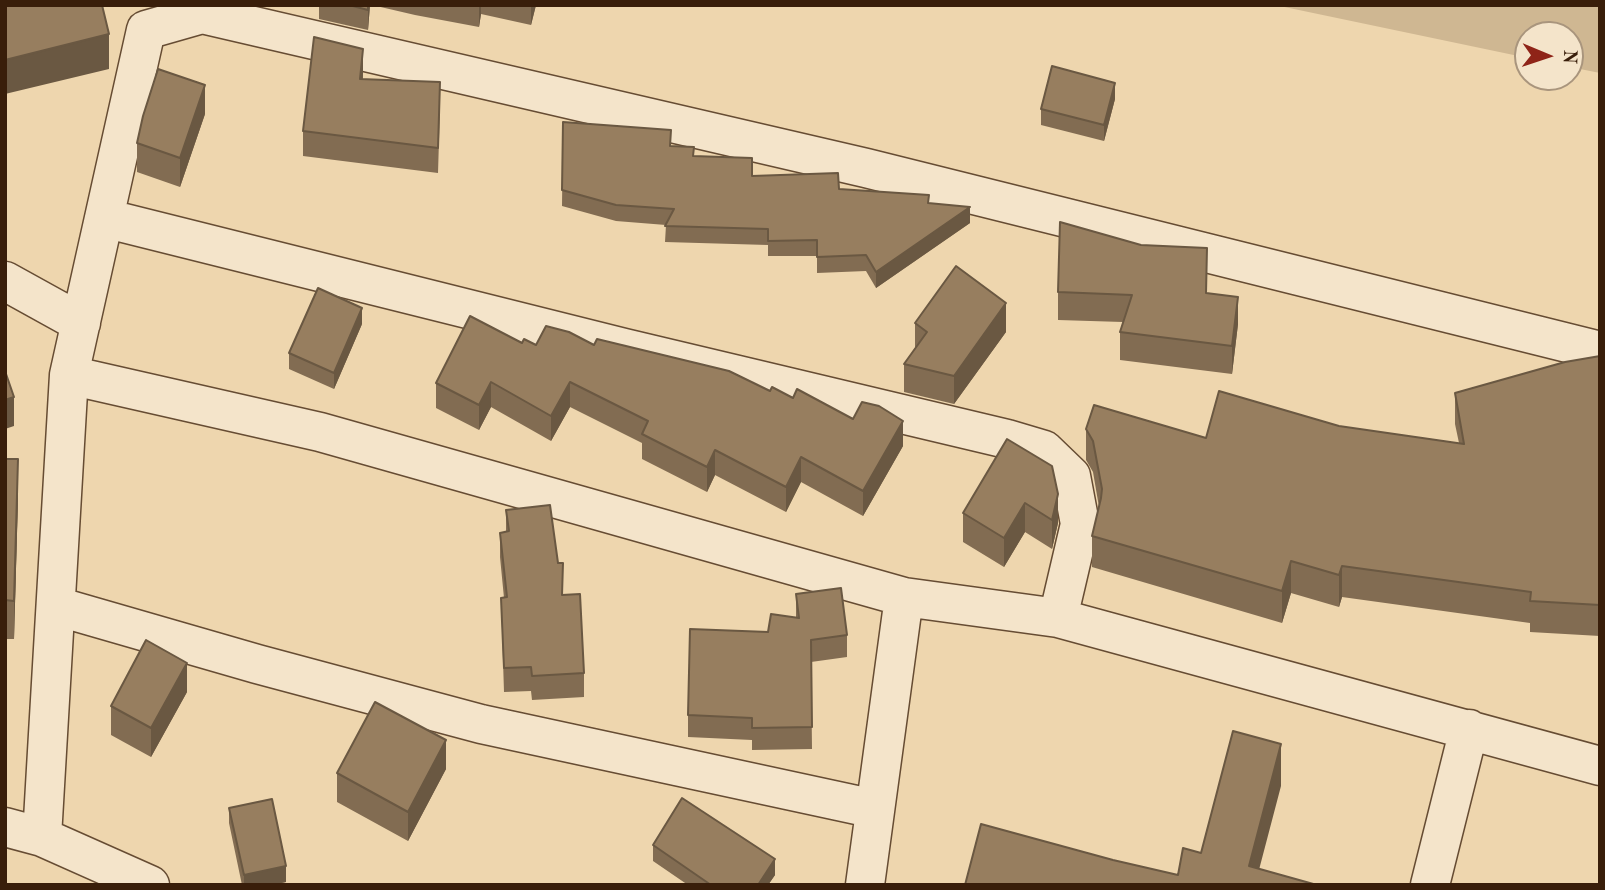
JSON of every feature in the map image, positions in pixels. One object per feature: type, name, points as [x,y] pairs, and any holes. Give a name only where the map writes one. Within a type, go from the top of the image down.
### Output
[{"type":"lane","points":[[42,837],[69,375],[146,30],[204,9],[866,168],[1600,351]]},
{"type":"lane","points":[[104,218],[1044,450],[1071,476],[1080,524],[1058,618]]},
{"type":"lane","points":[[5,281],[81,323]]},
{"type":"lane","points":[[69,375],[320,432],[904,597],[1058,618],[1600,766]]},
{"type":"lane","points":[[865,885],[904,597]]},
{"type":"lane","points":[[56,606],[257,664],[481,724],[875,809]]},
{"type":"lane","points":[[1430,885],[1469,729]]},
{"type":"lane","points":[[5,827],[42,837],[149,885]]},
{"type":"shaded area","points":[[1275,5],[1600,5],[1600,73],[1584,70],[1584,21],[1514,21],[1514,55]]},
{"type":"building","points":[[5,5],[102,5],[109,34],[5,60]]},
{"type":"building","points":[[349,5],[368,5],[368,10]]},
{"type":"building","points":[[314,37],[363,49],[360,79],[440,82],[438,148],[303,131]]},
{"type":"building","points":[[1052,66],[1115,83],[1104,125],[1041,109]]},
{"type":"building","points":[[158,69],[205,85],[180,158],[137,143]]},
{"type":"building","points":[[563,122],[671,130],[670,146],[694,147],[693,156],[752,158],[752,176],[838,173],[839,189],[929,195],[928,203],[970,207],[876,272],[866,255],[817,257],[817,240],[768,241],[768,229],[665,226],[674,209],[616,205],[562,190]]},
{"type":"building","points":[[1060,222],[1141,245],[1207,248],[1206,293],[1238,297],[1232,346],[1120,332],[1132,295],[1058,292]]},
{"type":"building","points":[[956,266],[1006,303],[954,376],[904,364],[927,332],[915,323]]},
{"type":"building","points":[[318,288],[362,308],[334,373],[289,353]]},
{"type":"building","points":[[470,316],[522,343],[524,339],[536,345],[546,326],[569,332],[594,345],[597,339],[729,371],[770,391],[772,387],[793,398],[797,389],[853,419],[862,402],[879,406],[903,421],[863,491],[801,457],[786,487],[715,450],[707,467],[642,434],[648,421],[570,382],[551,416],[491,382],[479,405],[436,383]]},
{"type":"building","points":[[1600,356],[1600,605],[1530,601],[1531,592],[1342,566],[1339,575],[1291,561],[1282,591],[1092,536],[1102,489],[1093,441],[1086,429],[1094,405],[1206,438],[1219,391],[1339,426],[1464,444],[1455,393],[1565,362]]},
{"type":"building","points":[[5,371],[14,397],[5,400]]},
{"type":"building","points":[[1007,439],[1052,466],[1058,494],[1052,520],[1025,503],[1004,538],[963,513]]},
{"type":"building","points":[[5,459],[18,459],[14,601],[5,600]]},
{"type":"building","points":[[550,505],[558,563],[563,563],[562,595],[580,594],[584,673],[532,676],[531,667],[504,668],[501,598],[507,597],[500,533],[509,531],[506,510]]},
{"type":"building","points":[[841,588],[847,635],[811,640],[812,727],[752,728],[752,718],[688,715],[690,629],[768,632],[771,614],[799,618],[796,594]]},
{"type":"building","points":[[146,640],[187,663],[151,728],[111,706]]},
{"type":"building","points":[[375,702],[446,740],[408,812],[337,773]]},
{"type":"building","points":[[1233,731],[1281,744],[1249,866],[1317,885],[965,885],[981,824],[1178,875],[1183,848],[1201,853]]},
{"type":"building","points":[[682,798],[775,859],[758,885],[711,885],[653,845]]},
{"type":"building","points":[[272,799],[286,866],[244,875],[229,808]]}]
